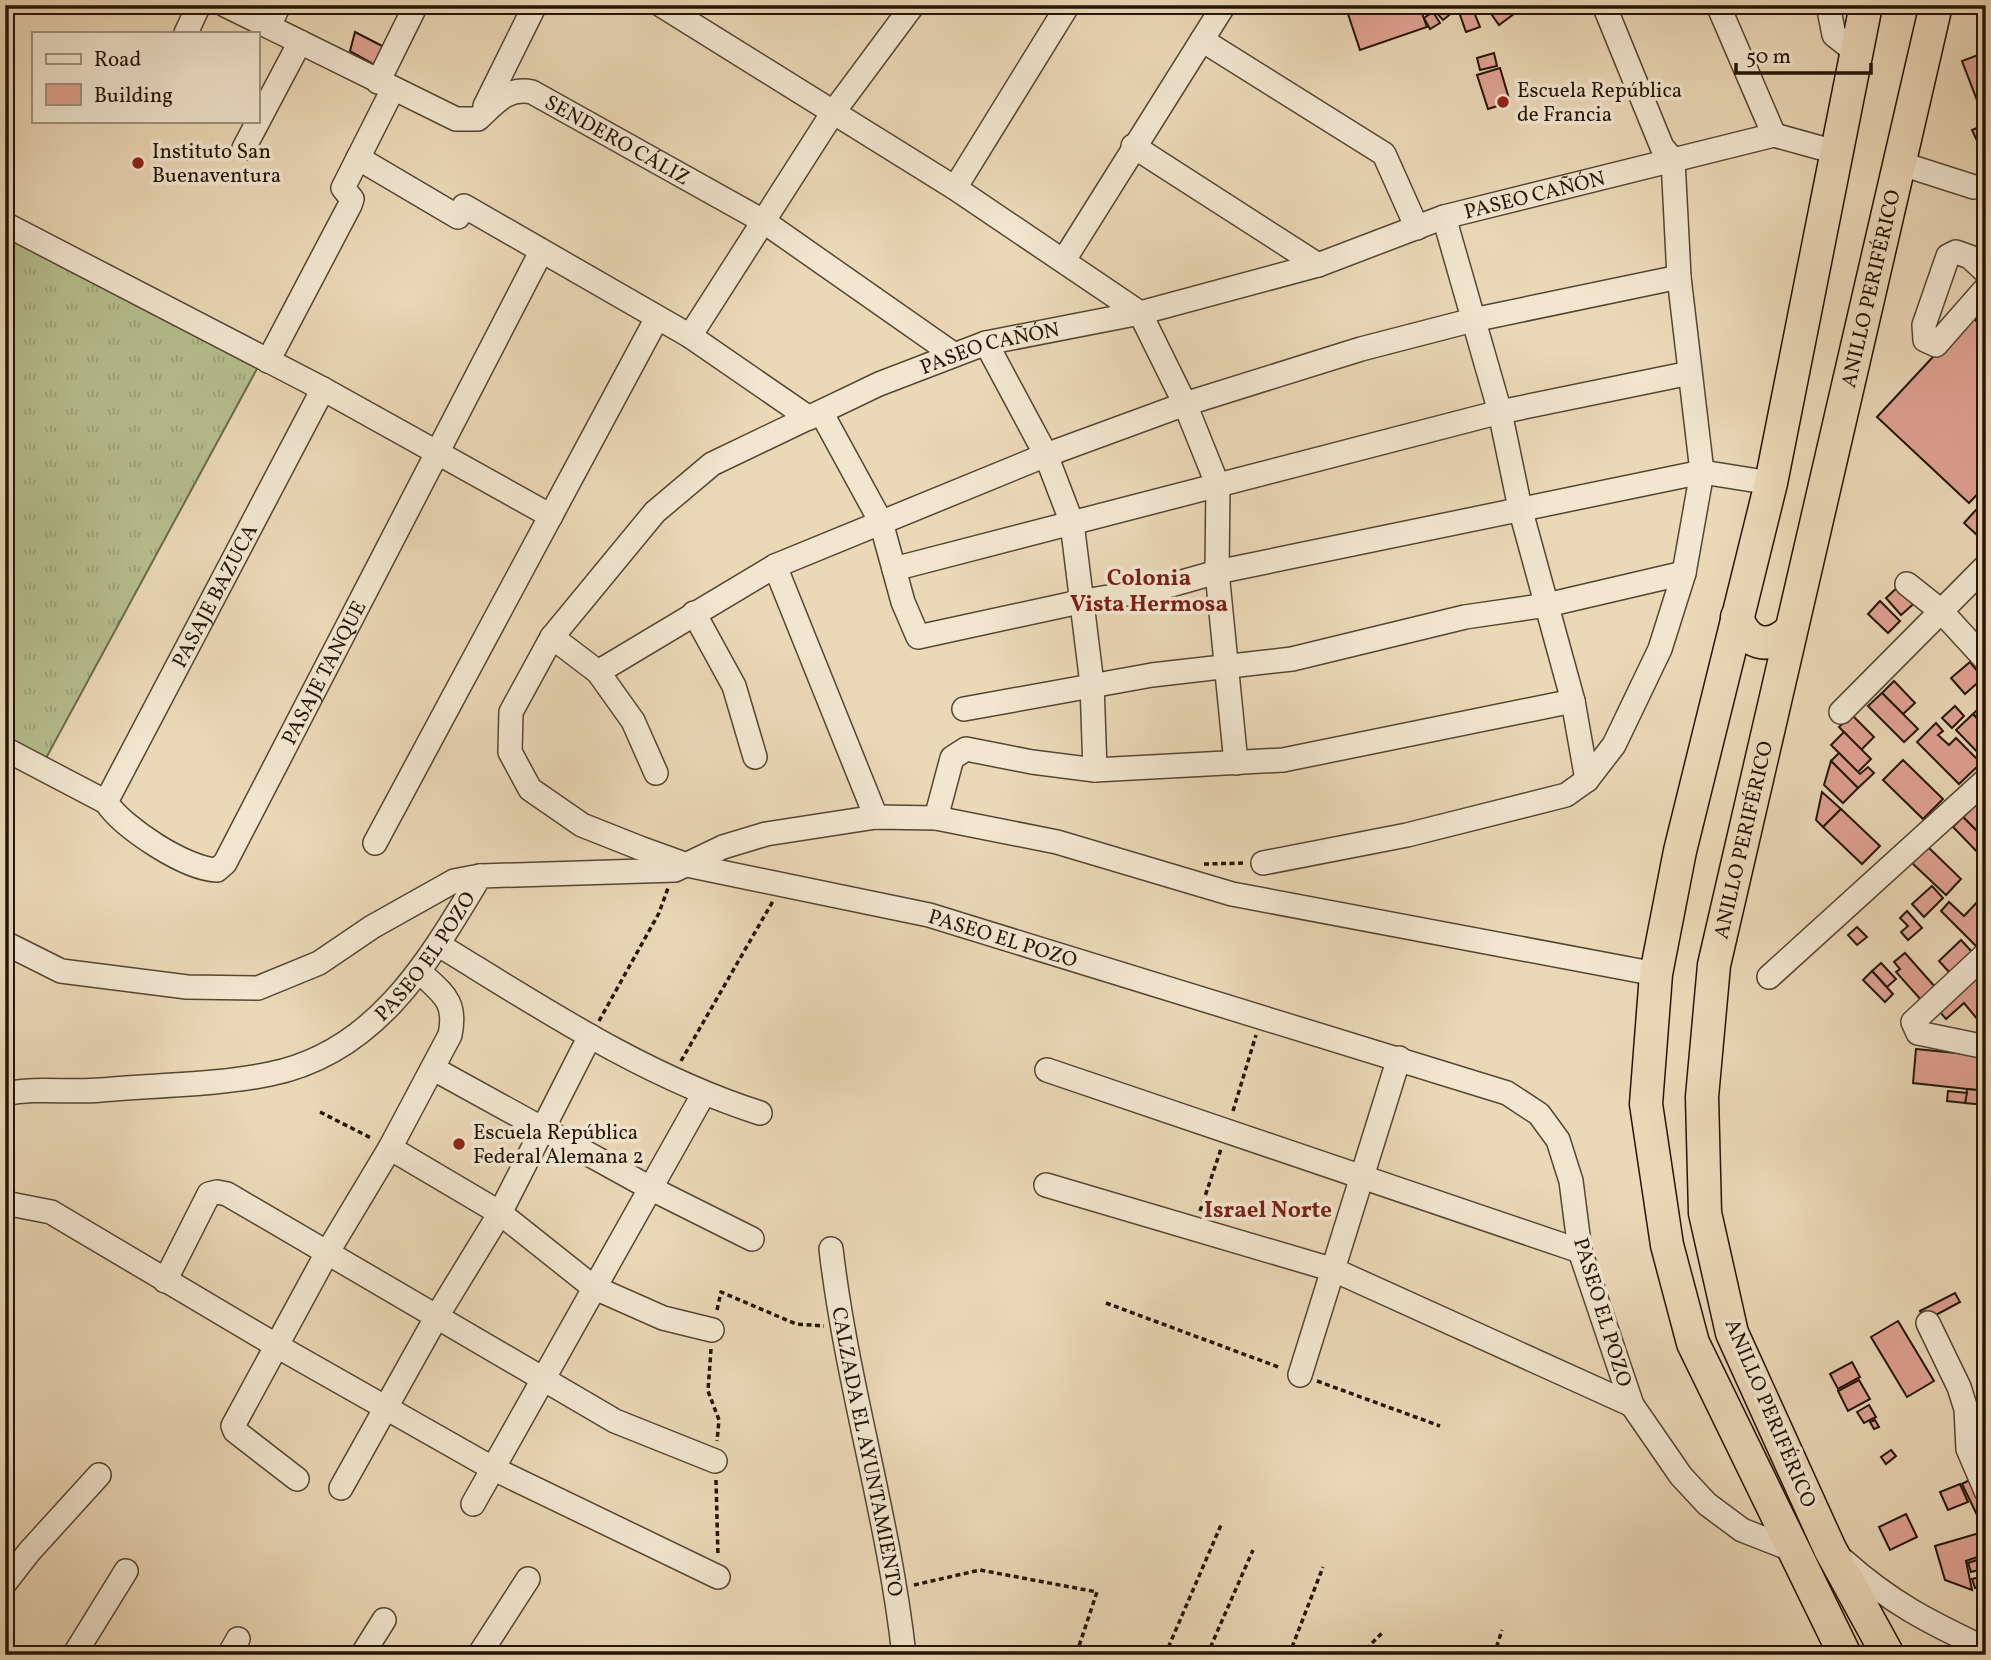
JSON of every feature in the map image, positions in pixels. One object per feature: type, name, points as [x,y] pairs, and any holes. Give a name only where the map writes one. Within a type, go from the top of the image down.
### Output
[{"type":"highway","name":"ANILLO PERIFÉRICO","points":[[1845,1655],[1693,1343],[1667,1245],[1646,1104],[1656,974],[1680,851],[1771,483],[1839,153],[1866,5]]},
{"type":"highway","name":"ANILLO PERIFÉRICO","points":[[1888,1655],[1830,1549],[1732,1333],[1704,1213],[1702,1097],[1714,965],[1933,8]]},
{"type":"highway","points":[[1737,617],[1741,631],[1752,640],[1766,644],[1780,641],[1790,631]]},
{"type":"street","points":[[186,32],[199,5]]},
{"type":"street","points":[[225,5],[274,15],[299,42],[456,119],[478,119],[535,5]]},
{"type":"street","points":[[268,360],[350,205],[352,199],[342,188],[358,158],[416,5]]},
{"type":"street","points":[[661,5],[832,114],[955,188],[1140,313],[1185,404],[1217,486],[1217,572],[1236,763]]},
{"type":"street","points":[[690,337],[832,114],[913,5]]},
{"type":"street","points":[[955,188],[1068,5]]},
{"type":"street","points":[[1064,260],[1133,146],[1224,5]]},
{"type":"street","points":[[1263,863],[1407,835],[1566,795],[1587,780],[1615,745],[1660,649],[1685,573],[1702,472],[1679,277],[1673,160],[1662,148],[1604,5]]},
{"type":"street","points":[[1718,5],[1774,135]]},
{"type":"street","points":[[1828,5],[1834,35],[1857,53]]},
{"type":"street","points":[[1202,40],[1384,153],[1417,228]]},
{"type":"street","points":[[259,119],[299,42]]},
{"type":"street","name":"SENDERO CÁLIZ","points":[[478,119],[507,93],[520,90],[532,92],[763,221],[953,354]]},
{"type":"street","points":[[244,148],[257,122]]},
{"type":"street","name":"PASEO CAÑÓN","points":[[681,867],[582,825],[530,789],[510,752],[512,712],[552,637],[655,512],[712,464],[878,384],[986,343],[1140,313],[1318,265],[1444,217],[1774,135],[1839,153]]},
{"type":"street","points":[[1133,146],[1318,265]]},
{"type":"street","points":[[358,158],[458,217],[464,206],[690,337],[815,415],[881,522],[902,602],[918,637],[1084,601],[1157,589],[1217,572],[1520,508],[1702,472],[1771,483]]},
{"type":"street","points":[[1899,163],[1982,187]]},
{"type":"street","points":[[1444,217],[1500,412],[1520,508],[1573,701],[1587,780]]},
{"type":"street","points":[[5,224],[323,389],[437,455],[551,516]]},
{"type":"street","name":"PASAJE TANQUE","points":[[5,749],[106,802],[113,814],[136,833],[192,863],[217,870],[225,863],[541,252]]},
{"type":"street","points":[[1986,272],[1970,257],[1956,252],[1948,256],[1924,325],[1925,340],[1936,345],[1986,288]]},
{"type":"street","points":[[597,672],[775,566],[1046,455],[1185,404],[1361,349],[1474,320],[1679,277]]},
{"type":"street","points":[[375,843],[657,318]]},
{"type":"street","points":[[986,343],[1046,455],[1072,523],[1071,533],[1084,601],[1092,684],[1095,771]]},
{"type":"street","points":[[894,569],[1500,412],[1690,373]]},
{"type":"street","name":"PASAJE BAZUCA","points":[[106,802],[323,389]]},
{"type":"street","points":[[775,566],[876,817]]},
{"type":"street","points":[[1841,712],[1986,566]]},
{"type":"street","points":[[964,709],[1092,684],[1292,659],[1465,617],[1547,606],[1685,573]]},
{"type":"street","points":[[1907,584],[1941,611],[1986,660]]},
{"type":"street","points":[[694,613],[734,686],[755,757]]},
{"type":"street","points":[[552,637],[597,672],[633,721],[656,773]]},
{"type":"street","points":[[936,818],[952,758],[967,749],[1095,771],[1283,760],[1573,701]]},
{"type":"street","points":[[1769,977],[1986,780]]},
{"type":"street","points":[[681,867],[723,847],[766,834],[876,817],[936,818],[1057,842],[1232,894],[1656,974]]},
{"type":"street","name":"PASEO EL POZO","points":[[5,1094],[87,1091],[269,1075],[301,1066],[348,1042],[384,1014],[439,945],[480,876],[681,867],[929,915],[1507,1093],[1539,1114],[1558,1140],[1571,1181],[1580,1251],[1632,1405],[1681,1476],[1707,1504],[1742,1530],[1793,1550]]},
{"type":"street","points":[[5,943],[61,971],[187,987],[258,988],[319,963],[415,901],[454,881],[480,876]]},
{"type":"street","points":[[439,945],[590,1036],[703,1095],[760,1113]]},
{"type":"street","points":[[1986,954],[1913,1022],[1918,1033],[1930,1037],[1986,1046]]},
{"type":"street","points":[[297,1479],[235,1431],[233,1426],[327,1253],[390,1148],[450,1035],[453,1020],[450,1001],[420,972]]},
{"type":"street","points":[[341,1488],[437,1316],[500,1213],[590,1036]]},
{"type":"street","points":[[1300,1375],[1399,1058]]},
{"type":"street","points":[[433,1069],[652,1189],[752,1239]]},
{"type":"street","points":[[1046,1070],[1580,1251]]},
{"type":"street","points":[[473,1504],[703,1095]]},
{"type":"street","points":[[390,1148],[500,1213],[593,1287],[663,1318],[712,1330]]},
{"type":"street","points":[[1046,1185],[1334,1270],[1632,1405]]},
{"type":"street","points":[[165,1281],[209,1194],[227,1194],[615,1421],[715,1461]]},
{"type":"street","points":[[5,1203],[51,1212],[165,1281],[492,1468],[718,1577]]},
{"type":"street","name":"CALZADA EL AYUNTAMIENTO","points":[[831,1250],[840,1327],[897,1589],[904,1655]]},
{"type":"street","points":[[1928,1324],[1959,1387],[1966,1409],[1968,1449],[1986,1491]]},
{"type":"street","points":[[5,1583],[29,1552],[99,1475]]},
{"type":"street","points":[[1830,1549],[1880,1593],[1916,1615],[1985,1649]]},
{"type":"street","points":[[74,1655],[126,1571]]},
{"type":"street","points":[[480,1655],[528,1579]]},
{"type":"street","points":[[362,1655],[384,1620]]},
{"type":"street","points":[[1967,1655],[1985,1649]]},
{"type":"path","points":[[590,1036],[659,913],[681,867]]},
{"type":"path","points":[[671,1078],[781,886]]},
{"type":"path","points":[[320,1112],[390,1148]]},
{"type":"path","points":[[718,1577],[715,1461],[719,1420],[708,1391],[712,1330],[721,1292],[796,1324],[840,1327]]},
{"type":"path","points":[[1106,1303],[1440,1426]]},
{"type":"path","points":[[1165,1655],[1221,1525]]},
{"type":"path","points":[[1208,1655],[1253,1550]]},
{"type":"path","points":[[1289,1655],[1323,1567]]},
{"type":"path","points":[[897,1589],[980,1570],[1097,1592],[1076,1655]]},
{"type":"path","points":[[1494,1655],[1502,1630]]},
{"type":"path","points":[[1360,1655],[1383,1632]]},
{"type":"green space","points":[[5,232],[259,365],[45,760],[5,739]]},
{"type":"building","points":[[1345,5],[1419,5],[1427,27],[1360,50]]},
{"type":"building","points":[[1441,5],[1456,5],[1458,8],[1443,20],[1434,10]]},
{"type":"building","points":[[1491,5],[1526,5],[1499,25],[1487,8]]},
{"type":"building","points":[[1472,7],[1480,27],[1466,32],[1459,12]]},
{"type":"building","points":[[1433,12],[1440,23],[1430,29],[1424,18]]},
{"type":"building","points":[[355,32],[388,49],[377,66],[350,51]]},
{"type":"building","points":[[1986,52],[1986,105],[1980,108],[1962,61]]},
{"type":"building","points":[[1494,53],[1497,66],[1480,70],[1477,58]]},
{"type":"building","points":[[1500,68],[1510,102],[1488,109],[1477,75]]},
{"type":"building","points":[[1986,124],[1986,139],[1978,143],[1972,130]]},
{"type":"building","points":[[1986,300],[1986,329],[1985,330],[1971,316]]},
{"type":"building","points":[[1971,316],[1986,330],[1986,447],[1983,451],[1986,454],[1986,485],[1969,503],[1877,417]]},
{"type":"building","points":[[1986,499],[1986,526],[1977,535],[1964,523]]},
{"type":"building","points":[[1903,582],[1918,600],[1901,615],[1886,598]]},
{"type":"building","points":[[1986,587],[1986,602],[1978,594]]},
{"type":"building","points":[[1880,601],[1900,621],[1888,633],[1868,614]]},
{"type":"building","points":[[1970,662],[1983,678],[1965,694],[1951,678]]},
{"type":"building","points":[[1894,681],[1915,703],[1903,714],[1882,693]]},
{"type":"building","points":[[1882,693],[1918,729],[1904,742],[1868,706]]},
{"type":"building","points":[[1986,701],[1986,728],[1973,714]]},
{"type":"building","points":[[1955,706],[1964,716],[1952,728],[1942,718]]},
{"type":"building","points":[[1973,714],[1986,728],[1986,761],[1956,730]]},
{"type":"building","points":[[1852,715],[1874,737],[1861,750],[1839,727]]},
{"type":"building","points":[[1936,723],[1943,731],[1938,735],[1949,745],[1956,738],[1981,763],[1959,784],[1917,742]]},
{"type":"building","points":[[1844,732],[1871,759],[1858,772],[1831,745]]},
{"type":"building","points":[[1839,753],[1860,774],[1868,767],[1874,773],[1858,788],[1831,761]]},
{"type":"building","points":[[1903,760],[1943,799],[1923,819],[1883,780]]},
{"type":"building","points":[[1831,761],[1858,788],[1843,803],[1824,785]]},
{"type":"building","points":[[1822,792],[1841,809],[1823,827],[1816,820]]},
{"type":"building","points":[[1986,795],[1986,840],[1963,817]]},
{"type":"building","points":[[1841,809],[1880,846],[1862,864],[1823,827]]},
{"type":"building","points":[[1963,817],[1986,840],[1986,861],[1953,827]]},
{"type":"building","points":[[1927,846],[1961,879],[1946,895],[1912,863]]},
{"type":"building","points":[[1932,886],[1943,898],[1924,917],[1912,904]]},
{"type":"building","points":[[1982,897],[1986,901],[1986,946],[1981,951],[1941,911],[1949,902],[1964,916]]},
{"type":"building","points":[[1907,911],[1922,928],[1908,940],[1901,932],[1908,926],[1900,918]]},
{"type":"building","points":[[1857,927],[1867,937],[1857,945],[1848,935]]},
{"type":"building","points":[[1961,940],[1973,953],[1950,973],[1939,961]]},
{"type":"building","points":[[1905,953],[1936,988],[1922,1001],[1896,972],[1900,969],[1894,962]]},
{"type":"building","points":[[1881,963],[1896,979],[1887,987],[1872,971]]},
{"type":"building","points":[[1986,963],[1986,1013],[1978,1020],[1964,1003],[1946,1019],[1935,1006]]},
{"type":"building","points":[[1872,971],[1893,994],[1885,1002],[1863,980]]},
{"type":"building","points":[[1916,1049],[1986,1056],[1985,1091],[1913,1083]]},
{"type":"building","points":[[1967,1089],[1986,1091],[1986,1105],[1965,1103]]},
{"type":"building","points":[[1948,1091],[1967,1093],[1965,1103],[1947,1101]]},
{"type":"building","points":[[1955,1293],[1960,1302],[1925,1321],[1920,1311]]},
{"type":"building","points":[[1898,1321],[1934,1381],[1907,1397],[1871,1337]]},
{"type":"building","points":[[1852,1362],[1860,1377],[1838,1389],[1830,1374]]},
{"type":"building","points":[[1859,1380],[1870,1399],[1848,1411],[1838,1391]]},
{"type":"building","points":[[1869,1405],[1876,1417],[1864,1423],[1857,1412]]},
{"type":"building","points":[[1875,1420],[1879,1427],[1874,1429],[1870,1422]]},
{"type":"building","points":[[1891,1450],[1896,1456],[1886,1464],[1881,1457]]},
{"type":"building","points":[[1977,1476],[1986,1497],[1986,1511],[1977,1515],[1962,1484]]},
{"type":"building","points":[[1960,1484],[1968,1502],[1948,1510],[1940,1492]]},
{"type":"building","points":[[1906,1514],[1917,1537],[1890,1550],[1879,1527]]},
{"type":"building","points":[[1986,1531],[1986,1554],[1966,1561],[1972,1590],[1945,1580],[1935,1546]]},
{"type":"building","points":[[1986,1557],[1986,1568],[1971,1572],[1968,1563]]},
{"type":"building","points":[[1980,1577],[1982,1586],[1975,1588],[1972,1579]]},
{"type":"place","name":"Escuela República de Francia","points":[[1503,102]]},
{"type":"place","name":"Instituto San Buenaventura","points":[[138,163]]},
{"type":"place","name":"Escuela República Federal Alemana 2","points":[[459,1144]]},
{"type":"district","name":"Colonia Vista Hermosa","points":[[1149,590]]},
{"type":"district","name":"Israel Norte","points":[[1268,1209]]}]
